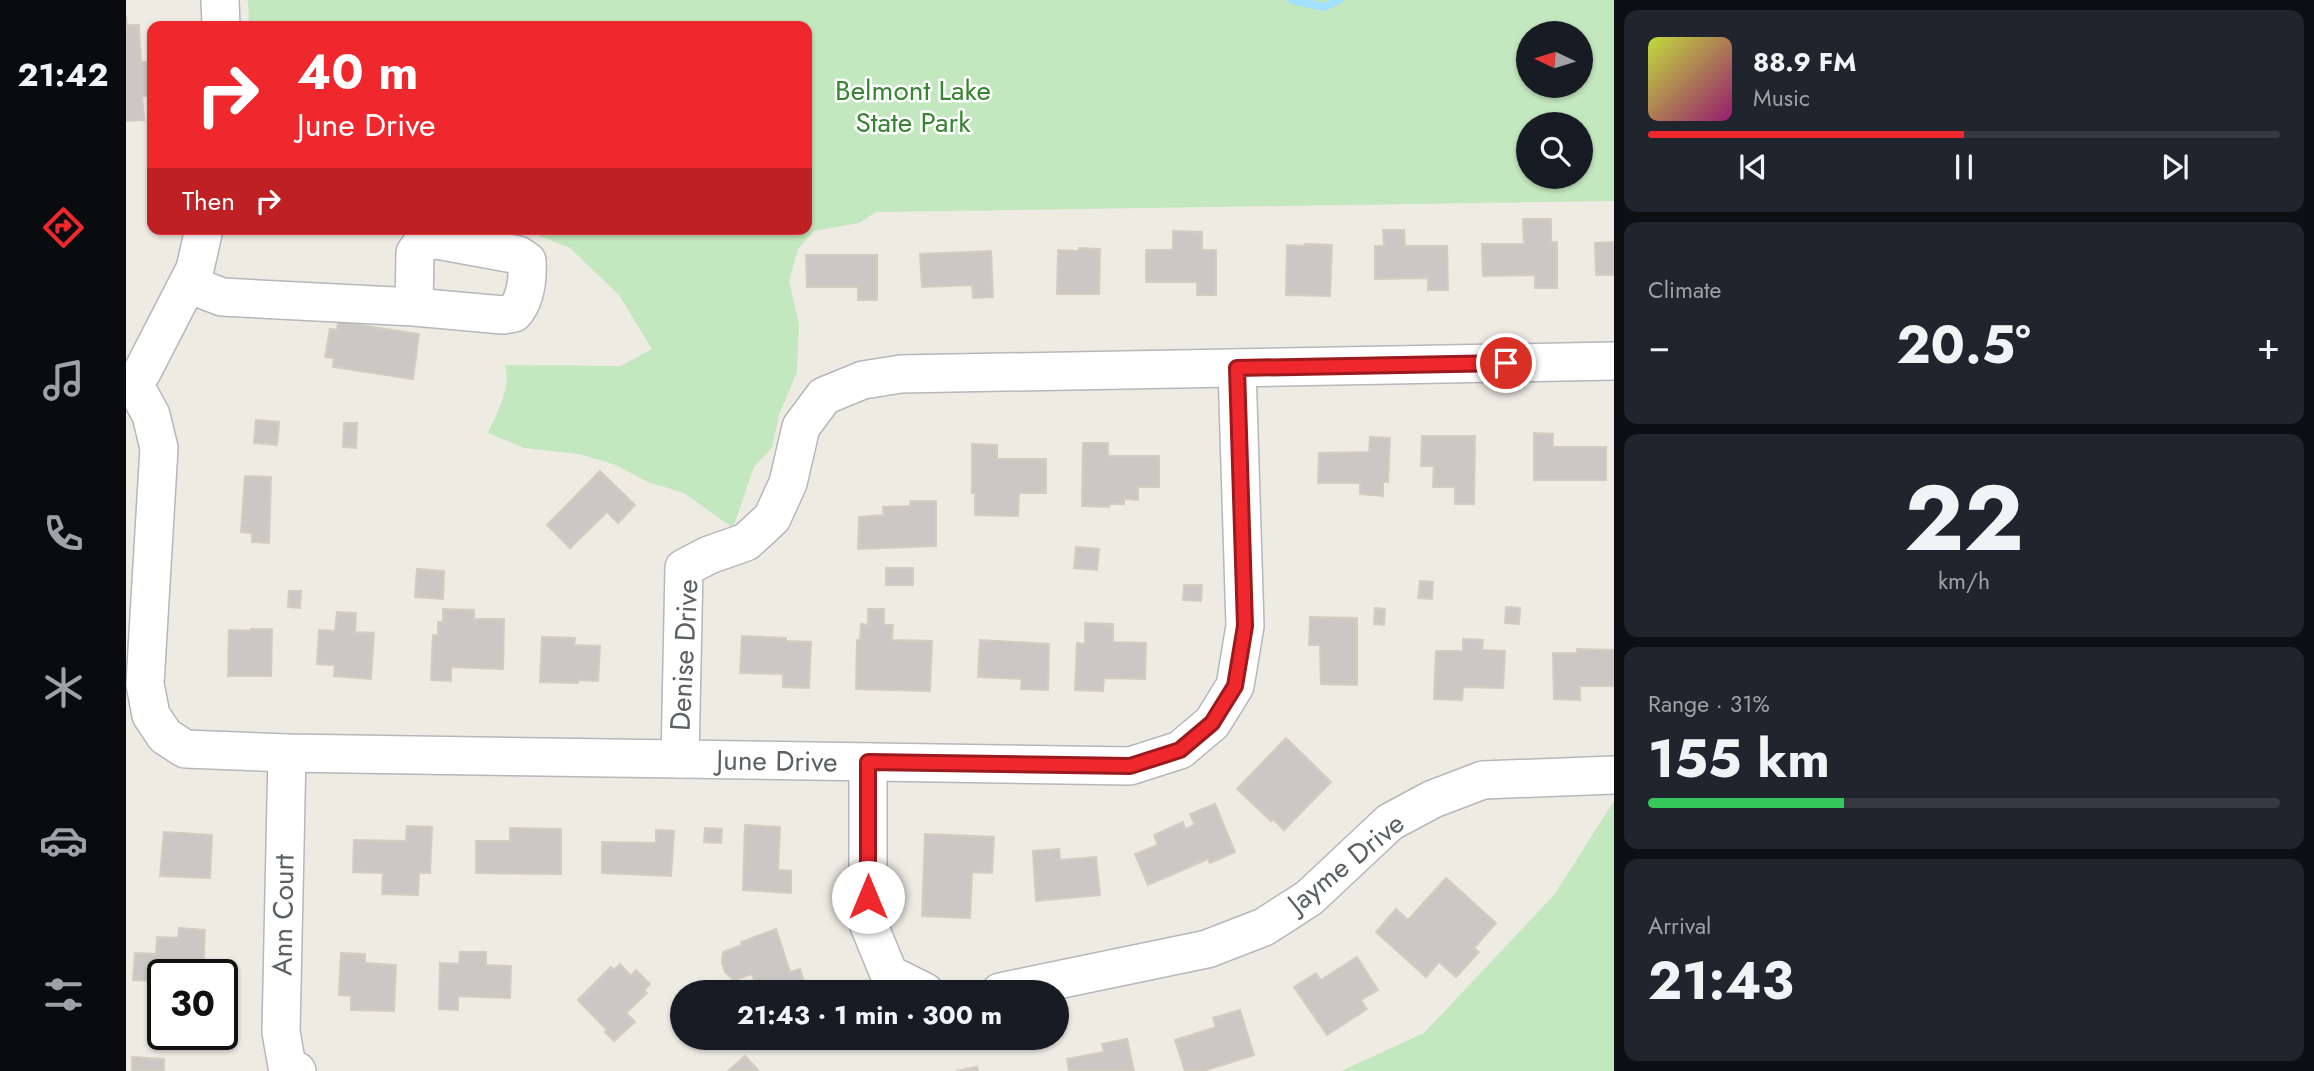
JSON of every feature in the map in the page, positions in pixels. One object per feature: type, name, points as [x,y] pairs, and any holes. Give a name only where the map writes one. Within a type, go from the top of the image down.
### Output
[{"type":"street","points":[[220,0],[221,21]]},
{"type":"street","points":[[129,386],[142,372],[188,284],[195,269],[203,235]]},
{"type":"street","points":[[188,284],[222,297],[414,307]]},
{"type":"street","name":"Denise Drive","points":[[129,386],[151,415],[159,448],[145,684],[151,715],[165,736],[185,749],[680,760],[684,568],[709,555],[746,542],[772,517],[788,483],[801,427],[824,396],[863,380],[901,374],[1614,361]]},
{"type":"street","name":"June Drive","points":[[680,760],[1130,766],[1180,750],[1212,723],[1235,686],[1245,626],[1237,368]]},
{"type":"street","name":"Ann Court","points":[[287,753],[281,1032],[287,1066],[297,1071]]},
{"type":"street","points":[[868,762],[868,923],[889,974],[901,980]]},
{"type":"street","name":"Jayme Drive","points":[[1058,980],[1207,949],[1264,927],[1309,898],[1390,822],[1433,799],[1483,779],[1614,775]]},
{"type":"green space","name":"Belmont Lake State Park","points":[[248,0],[1614,0],[1614,201],[876,212],[859,223],[812,233],[812,21],[249,21]]},
{"type":"green space","name":"Belmont Lake State Park","points":[[537,235],[810,235],[798,249],[789,281],[799,324],[797,372],[779,415],[772,448],[754,467],[733,528],[684,493],[648,482],[616,465],[579,454],[524,448],[488,433],[505,391],[505,365],[621,366],[652,349],[619,295],[570,248]]},
{"type":"green space","points":[[1614,801],[1614,1071],[1341,1071],[1424,1033],[1554,895]]},
{"type":"building","points":[[126,16],[127,25],[139,25],[141,62],[147,62],[147,96],[142,96],[144,120],[126,121]]},
{"type":"building","points":[[1523,219],[1551,219],[1551,242],[1557,242],[1557,288],[1535,288],[1535,275],[1483,276],[1482,244],[1524,244]]},
{"type":"building","points":[[1383,230],[1404,230],[1405,246],[1447,246],[1448,290],[1428,290],[1428,278],[1375,279],[1375,246],[1384,246]]},
{"type":"building","points":[[1173,231],[1202,232],[1202,250],[1216,250],[1216,295],[1197,295],[1197,282],[1146,282],[1146,250],[1173,250]]},
{"type":"building","points":[[1614,242],[1614,275],[1596,275],[1595,243]]},
{"type":"building","points":[[1287,245],[1332,245],[1330,296],[1286,295]]},
{"type":"building","points":[[1079,248],[1100,249],[1099,294],[1057,294],[1058,250],[1078,251]]},
{"type":"building","points":[[991,251],[993,297],[973,298],[972,285],[922,287],[920,254]]},
{"type":"building","points":[[806,255],[877,255],[877,300],[858,300],[858,287],[807,287]]},
{"type":"building","points":[[361,313],[360,325],[419,334],[413,379],[333,367],[334,358],[325,357],[330,329],[337,330],[338,321]]},
{"type":"building","points":[[256,420],[279,422],[277,445],[254,443]]},
{"type":"building","points":[[344,423],[357,423],[356,448],[343,447]]},
{"type":"building","points":[[1534,433],[1553,434],[1553,447],[1606,447],[1606,480],[1534,480]]},
{"type":"building","points":[[1422,436],[1475,436],[1474,504],[1455,504],[1455,487],[1433,487],[1434,466],[1421,466]]},
{"type":"building","points":[[1370,437],[1390,438],[1388,482],[1383,482],[1383,496],[1360,494],[1360,483],[1318,483],[1319,453],[1369,452]]},
{"type":"building","points":[[1083,443],[1108,443],[1108,456],[1159,456],[1159,487],[1138,487],[1138,500],[1124,499],[1124,504],[1109,504],[1109,507],[1082,506]]},
{"type":"building","points":[[972,444],[997,445],[997,459],[1046,459],[1046,493],[1019,493],[1018,516],[975,515]]},
{"type":"building","points":[[600,471],[635,505],[618,523],[607,512],[570,548],[547,525]]},
{"type":"building","points":[[245,476],[271,477],[269,543],[252,542],[252,533],[241,532]]},
{"type":"building","points":[[910,501],[936,501],[936,546],[858,549],[859,517],[884,515],[883,507],[911,506]]},
{"type":"building","points":[[1076,547],[1099,549],[1097,570],[1074,568]]},
{"type":"building","points":[[886,568],[913,568],[913,585],[886,585]]},
{"type":"building","points":[[417,569],[444,571],[443,599],[415,597]]},
{"type":"building","points":[[1420,581],[1433,582],[1432,599],[1418,598]]},
{"type":"building","points":[[1184,585],[1202,585],[1201,601],[1183,600]]},
{"type":"building","points":[[289,591],[301,591],[300,608],[288,607]]},
{"type":"building","points":[[1506,607],[1520,608],[1519,624],[1505,623]]},
{"type":"building","points":[[1375,608],[1385,609],[1384,625],[1374,624]]},
{"type":"building","points":[[443,609],[474,610],[474,619],[504,619],[503,669],[451,667],[451,681],[431,680],[433,635],[438,635],[438,622],[443,622]]},
{"type":"building","points":[[868,609],[884,609],[884,625],[893,625],[892,640],[932,641],[930,691],[856,689],[857,640],[860,640],[861,624],[868,625]]},
{"type":"building","points":[[337,612],[356,613],[355,632],[374,633],[371,679],[334,676],[335,665],[317,664],[319,630],[335,631]]},
{"type":"building","points":[[1310,617],[1357,618],[1357,685],[1321,684],[1320,645],[1309,645]]},
{"type":"building","points":[[1085,623],[1113,624],[1113,642],[1146,643],[1145,679],[1104,678],[1103,691],[1075,690],[1077,643],[1085,644]]},
{"type":"building","points":[[272,629],[271,676],[228,676],[229,630]]},
{"type":"building","points":[[742,636],[811,642],[809,688],[783,687],[783,674],[740,673]]},
{"type":"building","points":[[542,637],[575,638],[574,645],[600,646],[598,681],[540,682]]},
{"type":"building","points":[[1463,639],[1483,640],[1482,650],[1505,651],[1503,688],[1463,687],[1462,700],[1434,699],[1436,651],[1463,651]]},
{"type":"building","points":[[980,640],[1049,644],[1048,690],[1021,689],[1022,679],[978,677]]},
{"type":"building","points":[[1577,649],[1614,650],[1614,686],[1580,686],[1580,700],[1554,699],[1553,653],[1577,653]]},
{"type":"building","points":[[1286,738],[1331,782],[1284,830],[1237,789]]},
{"type":"building","points":[[1215,804],[1235,852],[1210,863],[1208,859],[1148,885],[1135,854],[1158,845],[1154,835],[1183,822],[1185,829],[1195,825],[1190,814]]},
{"type":"building","points":[[745,825],[780,827],[778,870],[791,871],[791,893],[743,890]]},
{"type":"building","points":[[407,826],[432,827],[430,873],[419,873],[418,895],[382,894],[383,873],[353,872],[354,840],[406,841]]},
{"type":"building","points":[[510,828],[561,829],[561,874],[476,873],[476,841],[510,841]]},
{"type":"building","points":[[705,828],[722,829],[721,843],[704,842]]},
{"type":"building","points":[[656,830],[674,831],[671,876],[602,873],[602,842],[656,843]]},
{"type":"building","points":[[164,832],[212,835],[210,878],[160,876]]},
{"type":"building","points":[[925,834],[994,837],[992,873],[972,872],[970,918],[922,916]]},
{"type":"building","points":[[1059,849],[1060,860],[1096,857],[1100,895],[1036,901],[1033,851]]},
{"type":"building","points":[[1446,878],[1496,923],[1474,948],[1479,952],[1456,977],[1439,962],[1426,977],[1376,932],[1396,909],[1408,920]]},
{"type":"building","points":[[179,928],[205,930],[204,959],[147,959],[147,980],[133,980],[135,953],[156,954],[157,937],[178,938]]},
{"type":"building","points":[[776,929],[790,972],[800,969],[803,980],[754,980],[752,974],[734,980],[725,972],[723,952],[742,945],[741,942]]},
{"type":"building","points":[[460,952],[486,952],[486,965],[511,966],[510,998],[458,996],[458,1010],[439,1009],[440,963],[459,964]]},
{"type":"building","points":[[341,953],[365,954],[365,963],[396,965],[394,1011],[351,1010],[351,996],[339,995]]},
{"type":"building","points":[[1357,957],[1378,990],[1361,1000],[1367,1009],[1327,1035],[1294,987],[1316,973],[1321,980]]},
{"type":"building","points":[[620,964],[631,976],[636,970],[650,984],[644,990],[647,993],[626,1013],[635,1022],[614,1041],[578,1000],[611,967],[614,970]]},
{"type":"building","points":[[1240,1010],[1254,1055],[1203,1071],[1185,1071],[1175,1040],[1216,1027],[1213,1018]]},
{"type":"building","points":[[1127,1039],[1134,1071],[1069,1071],[1067,1059],[1104,1052],[1102,1044]]},
{"type":"building","points":[[745,1056],[759,1071],[728,1071]]},
{"type":"building","points":[[132,1057],[164,1059],[164,1071],[132,1071]]},
{"type":"building","points":[[977,1067],[978,1071],[956,1071]]},
{"type":"waterway","points":[[1292,0],[1324,7],[1339,0]]},
{"type":"route","points":[[868,897],[868,762],[1130,766],[1180,750],[1212,723],[1235,686],[1245,626],[1237,368],[1506,363]]}]
